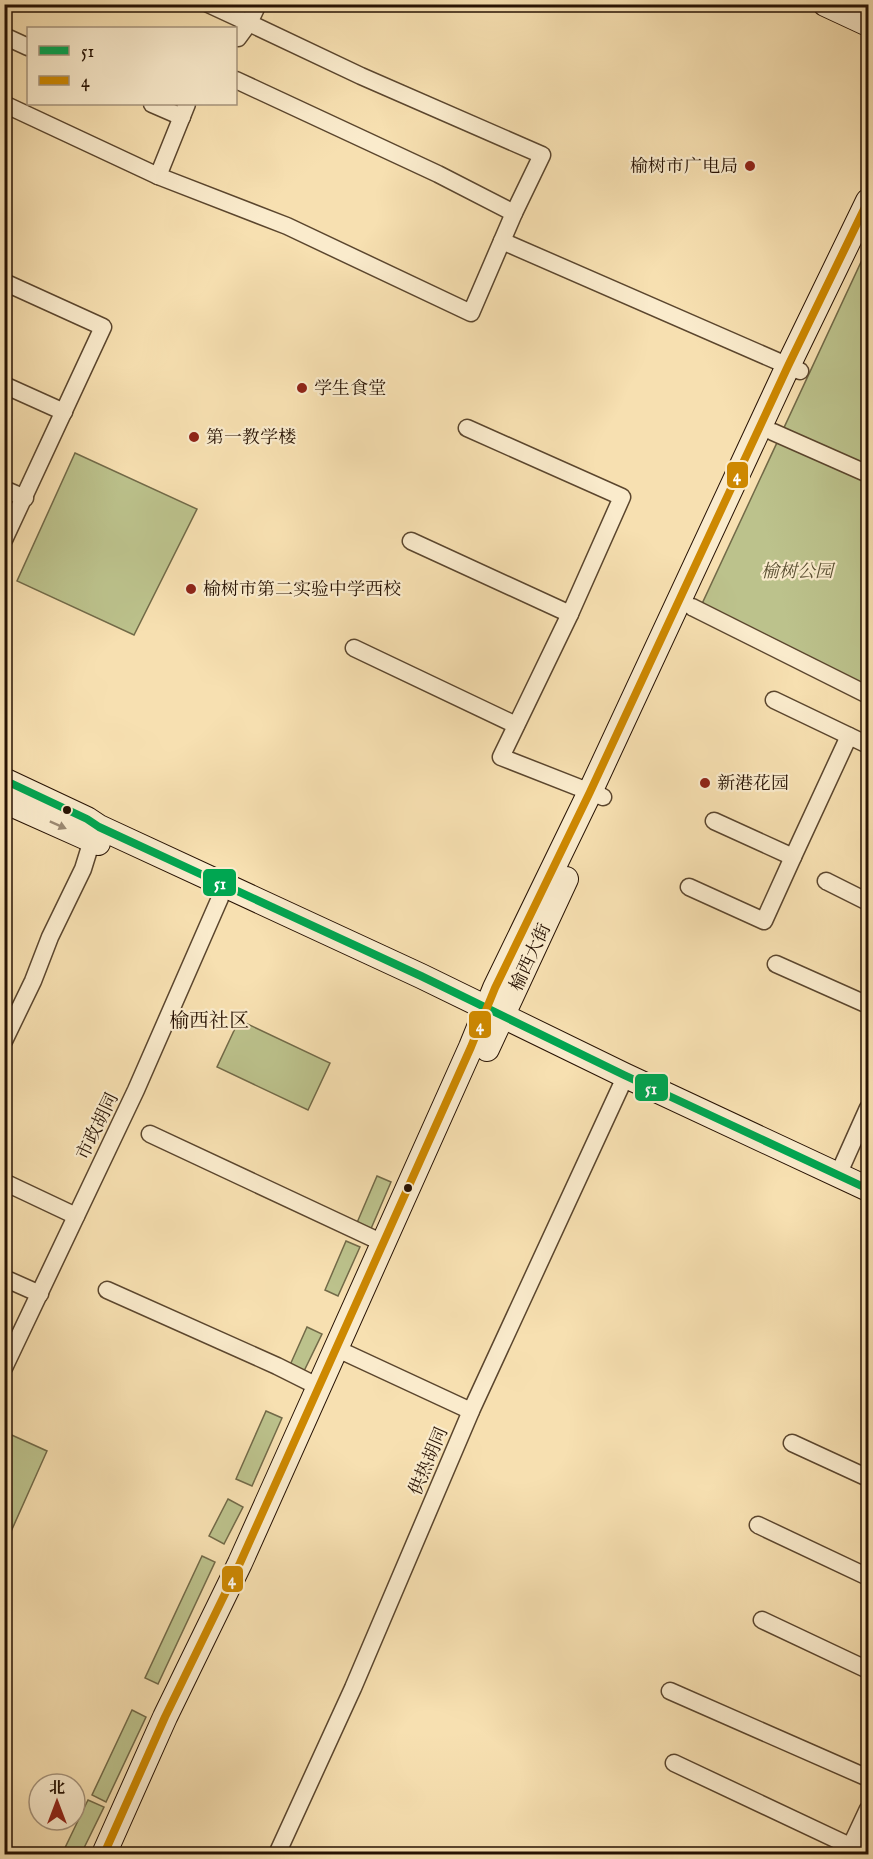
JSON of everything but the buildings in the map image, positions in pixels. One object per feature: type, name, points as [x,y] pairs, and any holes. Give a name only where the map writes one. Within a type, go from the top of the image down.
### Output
[{"type":"main road","points":[[825,4],[868,24]]},
{"type":"main road","points":[[856,4],[868,10]]},
{"type":"main road","name":"榆西大街","points":[[104,1854],[165,1717],[240,1563],[383,1243],[597,794],[794,368],[868,201]]},
{"type":"main road","name":"榆西大街","points":[[597,794],[692,607],[773,432],[794,368],[868,223]]},
{"type":"main road","points":[[4,780],[87,819],[99,827],[266,904],[621,1086],[868,1204]]},
{"type":"main road","points":[[4,801],[492,1018],[868,1189]]},
{"type":"main road","name":"榆西大街","points":[[115,1854],[346,1353],[492,1018]]},
{"type":"street","points":[[4,104],[158,176],[287,226],[471,313],[542,155],[362,76],[208,4]]},
{"type":"street","points":[[237,38],[249,23],[258,4]]},
{"type":"street","points":[[4,36],[27,47]]},
{"type":"street","points":[[237,80],[438,174],[514,213]]},
{"type":"street","points":[[157,105],[184,110],[158,176]]},
{"type":"street","points":[[502,241],[794,368]]},
{"type":"street","points":[[4,282],[103,327],[4,540]]},
{"type":"street","points":[[4,385],[64,412]]},
{"type":"street","points":[[467,428],[622,497],[570,614],[501,757],[597,794]]},
{"type":"street","points":[[773,432],[868,474]]},
{"type":"street","points":[[4,489],[25,498]]},
{"type":"street","points":[[411,541],[570,614]]},
{"type":"street","points":[[692,607],[868,695]]},
{"type":"street","points":[[354,648],[516,725]]},
{"type":"street","points":[[774,700],[868,745]]},
{"type":"street","points":[[689,887],[765,921],[849,736]]},
{"type":"street","points":[[714,820],[793,857]]},
{"type":"street","points":[[4,1041],[83,869],[92,840]]},
{"type":"street","points":[[826,881],[868,902]]},
{"type":"street","name":"市政胡同","points":[[4,1368],[136,1090],[220,898]]},
{"type":"street","points":[[776,964],[868,1005]]},
{"type":"street","name":"供热胡同","points":[[277,1854],[353,1688],[471,1411],[621,1086]]},
{"type":"street","points":[[838,1175],[868,1108]]},
{"type":"street","points":[[150,1134],[383,1243]]},
{"type":"street","points":[[4,1182],[76,1216]]},
{"type":"street","points":[[4,1278],[39,1294]]},
{"type":"street","points":[[107,1290],[320,1387]]},
{"type":"street","points":[[346,1353],[471,1411]]},
{"type":"street","points":[[792,1443],[868,1478]]},
{"type":"street","points":[[758,1525],[868,1577]]},
{"type":"street","points":[[762,1620],[868,1670]]},
{"type":"street","points":[[670,1691],[868,1778]]},
{"type":"street","points":[[675,1763],[849,1851],[867,1854]]},
{"type":"street","points":[[849,1851],[868,1809]]},
{"type":"green space","name":"榆树公园","points":[[868,247],[868,686],[701,606]]},
{"type":"green space","points":[[75,453],[197,509],[134,635],[17,581]]},
{"type":"green space","points":[[239,1020],[330,1063],[308,1110],[217,1067]]},
{"type":"green space","points":[[377,1176],[391,1182],[370,1231],[356,1225]]},
{"type":"green space","points":[[346,1241],[360,1247],[338,1296],[325,1290]]},
{"type":"green space","points":[[307,1327],[322,1334],[304,1371],[290,1365]]},
{"type":"green space","points":[[266,1411],[282,1418],[252,1486],[236,1479]]},
{"type":"green space","points":[[5,1432],[47,1451],[5,1545]]},
{"type":"green space","points":[[228,1499],[243,1507],[224,1544],[209,1536]]},
{"type":"green space","points":[[202,1556],[215,1562],[158,1684],[145,1678]]},
{"type":"green space","points":[[132,1710],[146,1717],[106,1802],[92,1795]]},
{"type":"green space","points":[[88,1800],[104,1807],[81,1854],[62,1854],[73,1832],[87,1832]]},
{"type":"transit line","name":"4","points":[[104,1854],[165,1717],[240,1563],[471,1047],[495,988],[590,792],[788,366],[868,201]]},
{"type":"transit line","name":"51","points":[[4,780],[87,819],[99,827],[421,976],[624,1075],[868,1189]]},
{"type":"place","name":"榆树市广电局","points":[[750,166]]},
{"type":"place","name":"学生食堂","points":[[302,388]]},
{"type":"place","name":"第一教学楼","points":[[194,437]]},
{"type":"place","name":"榆树市第二实验中学西校","points":[[191,589]]},
{"type":"place","name":"新港花园","points":[[705,783]]},
{"type":"district","name":"榆西社区","points":[[209,1020]]}]
